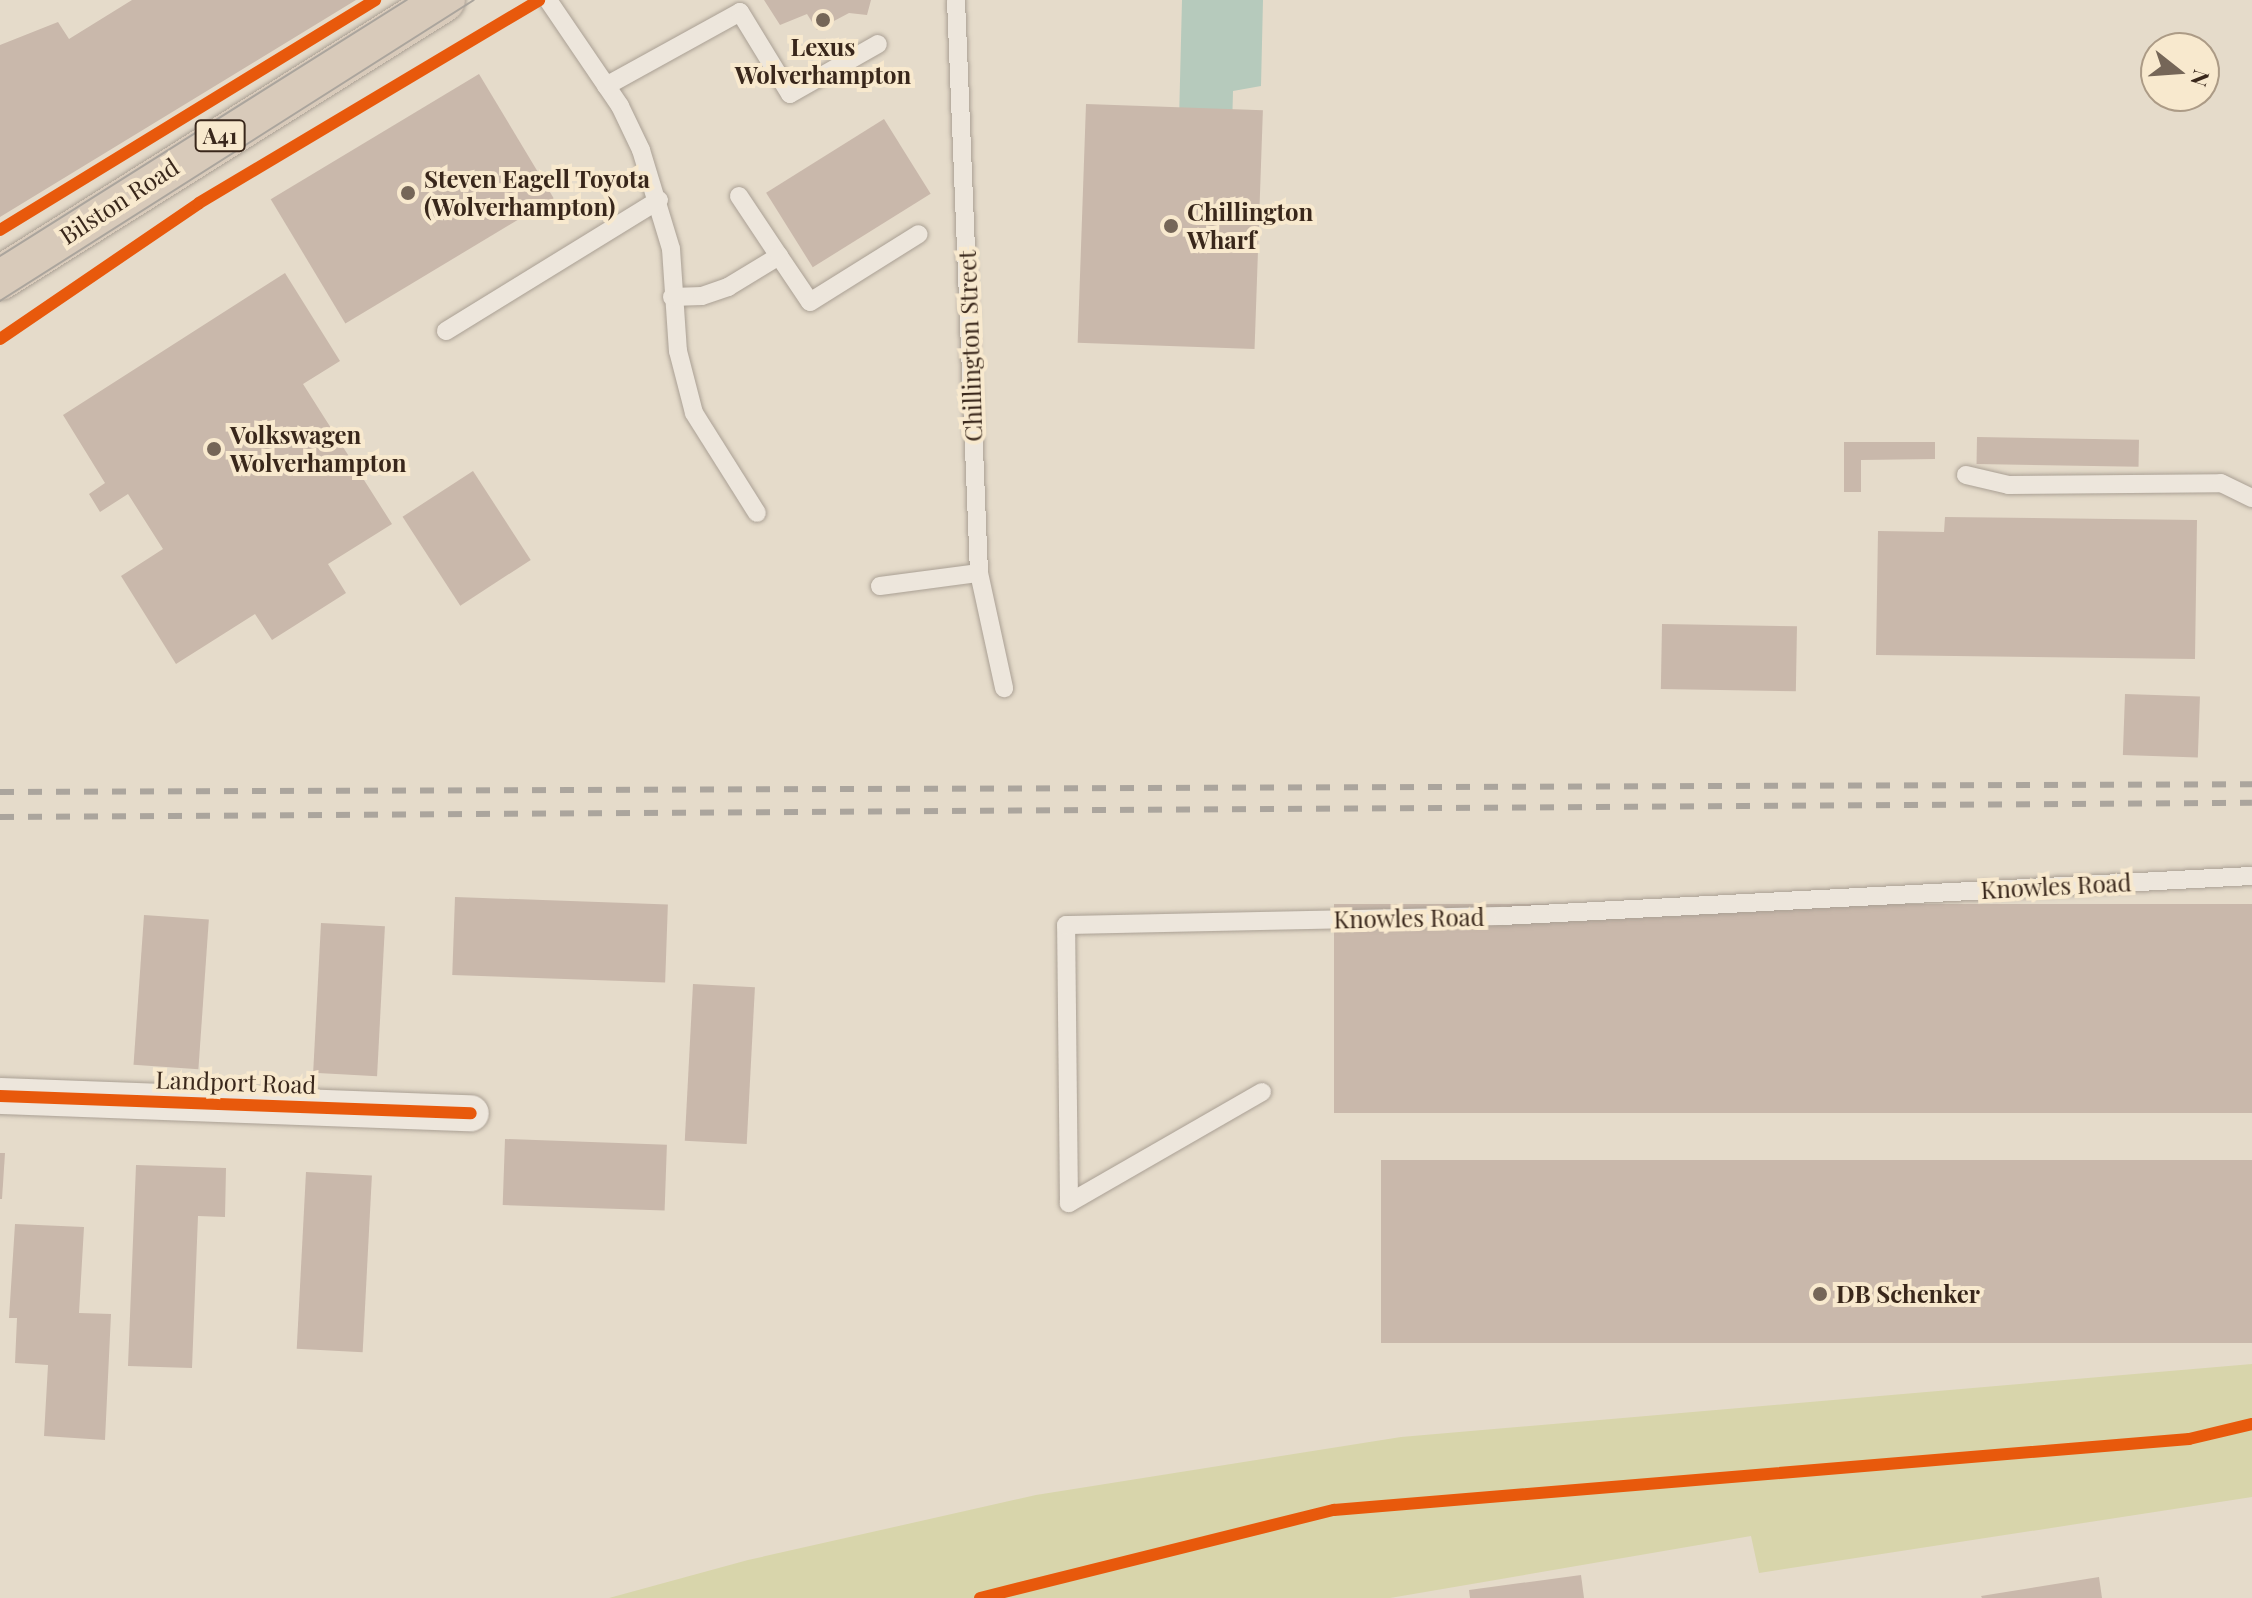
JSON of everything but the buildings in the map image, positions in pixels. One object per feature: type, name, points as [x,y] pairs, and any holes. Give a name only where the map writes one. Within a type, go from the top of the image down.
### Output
[{"type":"highway","name":"Bilston Road","points":[[0,278],[443,0]]},
{"type":"street","name":"Landport Road","points":[[0,1096],[471,1113]]},
{"type":"lane","points":[[548,0],[606,86],[641,150],[659,200],[671,249],[678,351],[694,413],[757,513]]},
{"type":"lane","name":"Chillington Street","points":[[956,0],[979,573],[1004,688]]},
{"type":"lane","points":[[606,86],[740,12],[790,94],[878,44]]},
{"type":"lane","points":[[739,196],[810,302],[919,234]]},
{"type":"lane","points":[[446,331],[659,200]]},
{"type":"lane","points":[[672,297],[702,296],[728,287],[779,256]]},
{"type":"lane","points":[[1966,475],[2009,485],[2221,483],[2252,498]]},
{"type":"lane","points":[[880,586],[979,573]]},
{"type":"lane","name":"Knowles Road","points":[[1262,1092],[1069,1203],[1066,925],[1503,916],[2252,876]]},
{"type":"shaded area","points":[[1182,0],[1263,0],[1261,86],[1233,91],[1228,282],[1175,282]]},
{"type":"shaded area","points":[[2252,1364],[2252,1497],[1759,1573],[1751,1536],[1390,1598],[609,1598],[748,1560],[1036,1495],[1401,1437]]},
{"type":"tram line","points":[[0,256],[407,0]]},
{"type":"tram line","points":[[0,301],[474,0]]},
{"type":"railway","points":[[0,792],[2252,784]]},
{"type":"railway","points":[[0,817],[2252,803]]},
{"type":"cycle path","points":[[0,230],[375,0]]},
{"type":"cycle path","points":[[0,339],[199,203],[539,0]]},
{"type":"cycle path","points":[[0,1096],[471,1113]]},
{"type":"cycle path","points":[[980,1598],[1334,1510],[2189,1439],[2252,1424]]},
{"type":"place","name":"Lexus Wolverhampton","points":[[823,20]]},
{"type":"place","name":"Steven Eagell Toyota (Wolverhampton)","points":[[408,193]]},
{"type":"place","name":"Chillington Wharf","points":[[1171,226]]},
{"type":"place","name":"Volkswagen Wolverhampton","points":[[214,449]]},
{"type":"place","name":"DB Schenker","points":[[1820,1294]]}]
